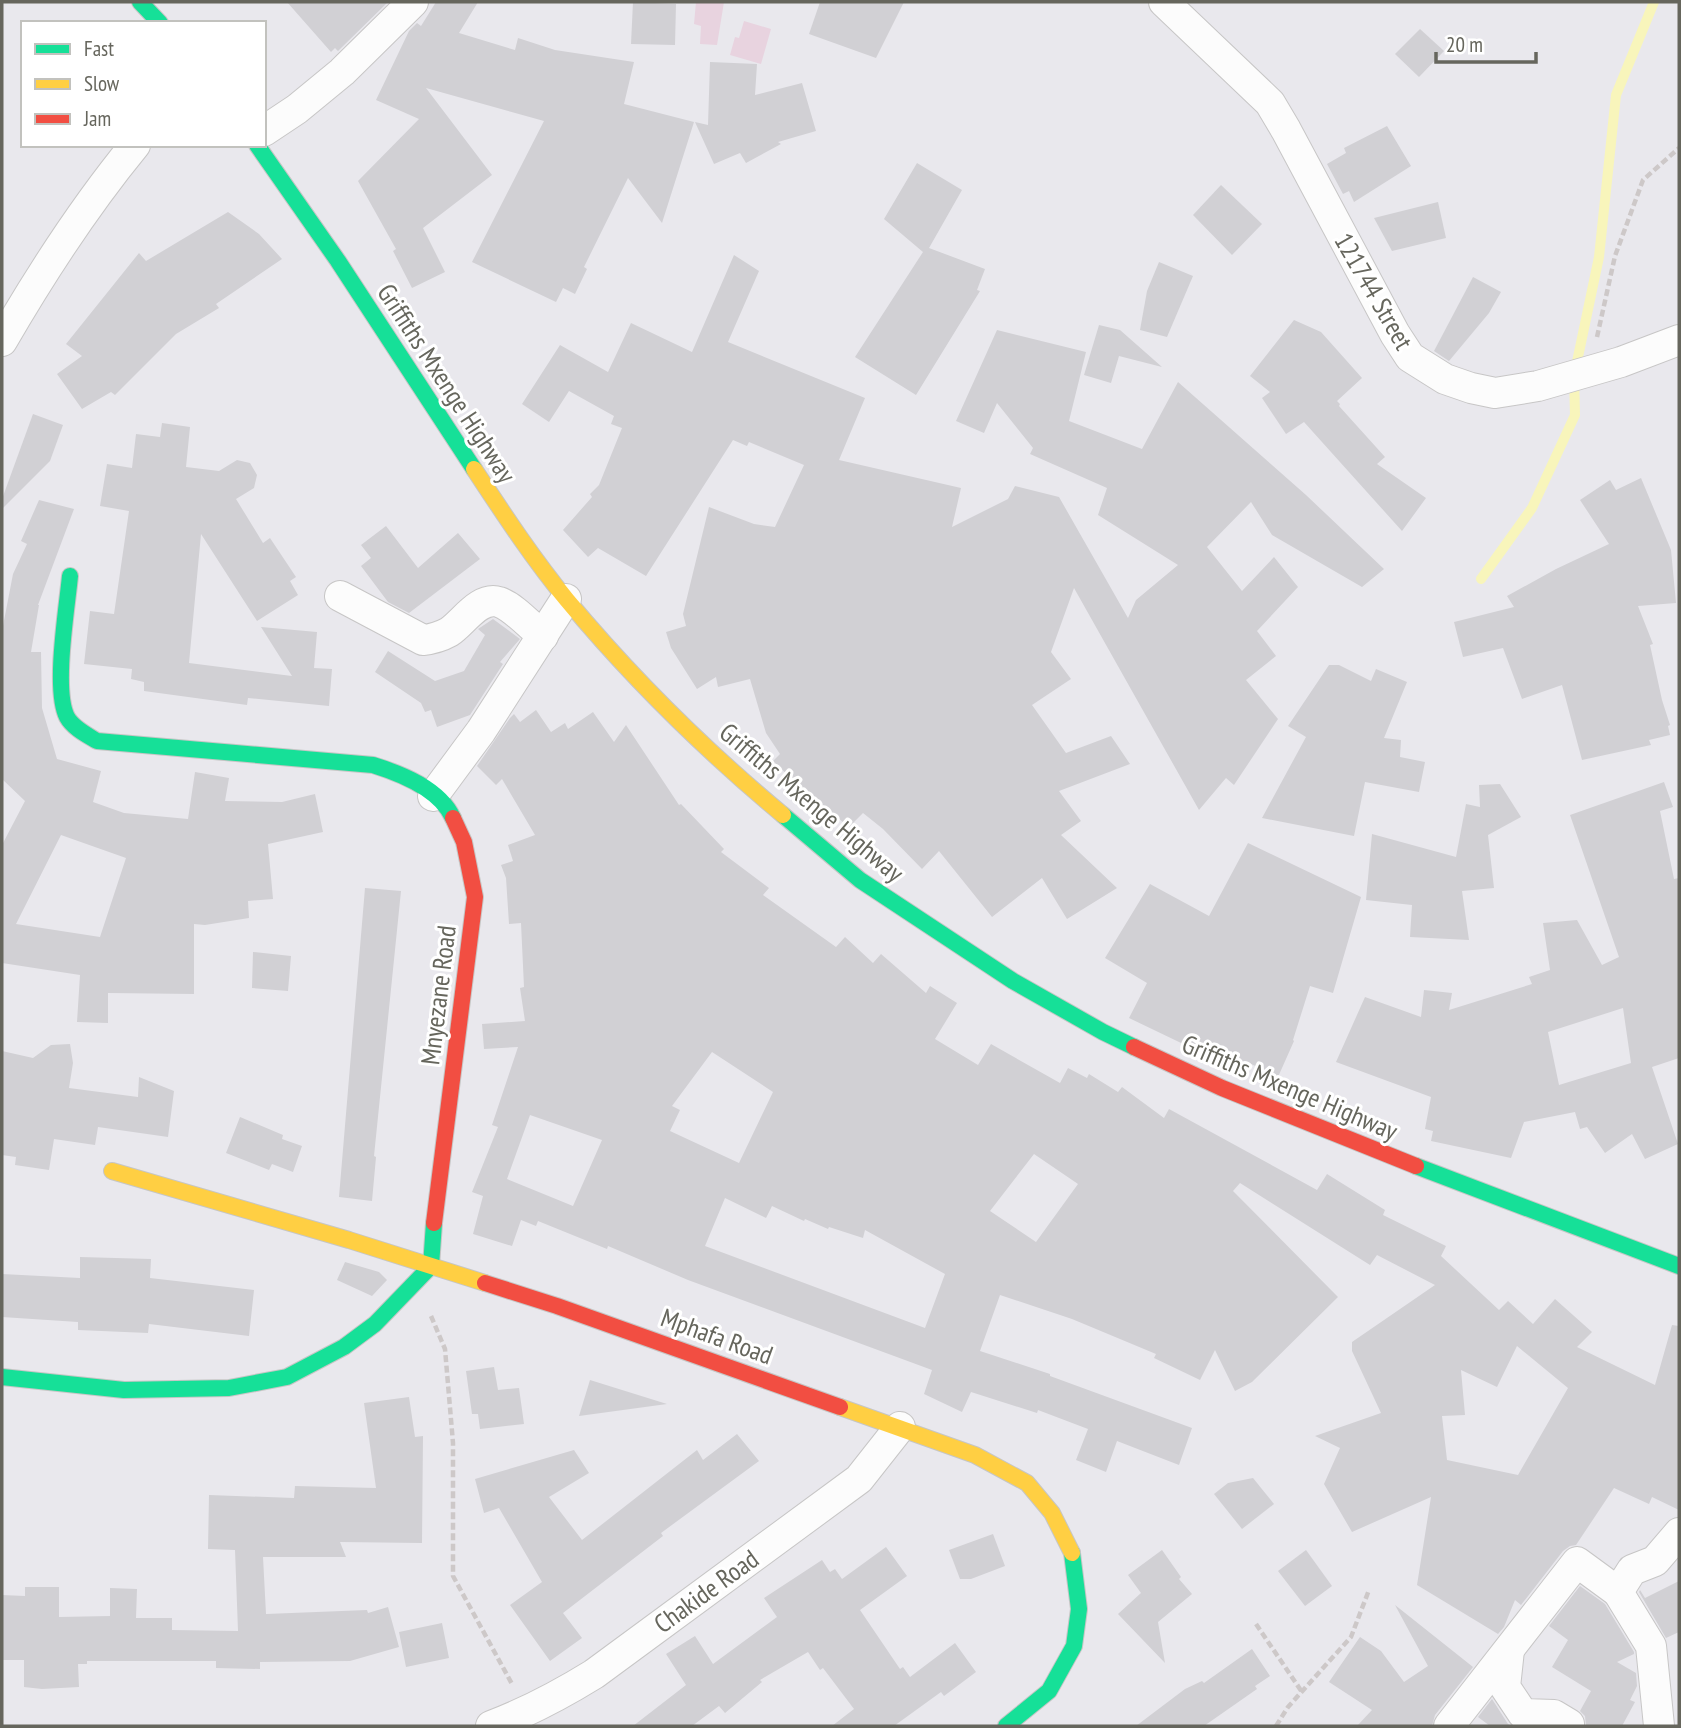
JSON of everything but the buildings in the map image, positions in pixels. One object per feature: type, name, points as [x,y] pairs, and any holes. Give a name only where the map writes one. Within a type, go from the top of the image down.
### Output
[{"type":"street","points":[[140,2],[158,21]]},
{"type":"street","points":[[266,130],[342,72],[413,2]]},
{"type":"street","name":"121744 Street","points":[[1164,2],[1270,103],[1410,357],[1445,379],[1495,393],[1538,386],[1621,362],[1679,340]]},
{"type":"street","points":[[2,341],[59,245],[95,193],[133,147]]},
{"type":"street","name":"Griffiths Mxenge Highway","points":[[258,147],[338,261],[490,494],[566,599],[663,706],[737,777],[860,880],[1013,981],[1103,1032],[1222,1088],[1325,1131],[1679,1266]]},
{"type":"street","name":"Mnyezane Road","points":[[70,576],[62,690],[67,718],[97,741],[373,765],[396,772],[420,784],[449,809],[464,842],[475,897],[436,1200],[431,1266]]},
{"type":"street","points":[[340,596],[423,640],[437,638],[451,631],[474,610],[489,602],[499,602],[543,636]]},
{"type":"street","points":[[433,796],[481,732],[566,599]]},
{"type":"street","name":"Mphafa Road","points":[[112,1171],[431,1266],[630,1331],[975,1455],[1027,1483],[1052,1513],[1073,1555],[1079,1609],[1074,1646],[1049,1691],[1006,1726]]},
{"type":"street","points":[[2,1377],[124,1390],[229,1388],[287,1377],[344,1347],[375,1324],[431,1266]]},
{"type":"street","name":"Chakide Road","points":[[491,1726],[526,1713],[594,1674],[859,1479],[900,1427]]},
{"type":"street","points":[[1618,1592],[1632,1570],[1655,1561],[1679,1533]]},
{"type":"street","points":[[1449,1726],[1577,1562],[1618,1592],[1651,1646],[1659,1726]]},
{"type":"street","points":[[1509,1650],[1505,1687],[1523,1714],[1554,1715],[1569,1724]]},
{"type":"path","points":[[1589,371],[1615,256],[1643,180],[1679,148]]},
{"type":"path","points":[[415,1284],[445,1349],[453,1443],[453,1576],[499,1656],[526,1713]]},
{"type":"path","points":[[1276,1726],[1289,1707],[1351,1637],[1369,1590]]},
{"type":"path","points":[[1256,1624],[1302,1692]]},
{"type":"shaded area","points":[[696,2],[724,2],[717,45],[700,44],[701,26],[694,24]]},
{"type":"shaded area","points":[[744,21],[771,29],[761,64],[730,55],[735,37],[739,38]]},
{"type":"waterway","points":[[1481,579],[1532,508],[1575,415],[1574,376],[1599,257],[1616,95],[1654,2]]},
{"type":"traffic: fast","points":[[140,2],[158,21]]},
{"type":"traffic: fast","points":[[258,147],[338,261],[474,469]]},
{"type":"traffic: fast","points":[[70,576],[62,648],[61,688],[67,717],[85,734],[97,741],[373,765],[408,778],[430,791],[453,818]]},
{"type":"traffic: fast","points":[[783,815],[860,880],[1013,981],[1134,1047]]},
{"type":"traffic: fast","points":[[1416,1166],[1679,1266]]},
{"type":"traffic: fast","points":[[2,1377],[124,1390],[229,1388],[287,1377],[344,1347],[375,1324],[431,1266],[434,1223]]},
{"type":"traffic: fast","points":[[1006,1726],[1049,1691],[1074,1646],[1079,1609],[1072,1553]]},
{"type":"traffic: slow","points":[[474,469],[542,568],[617,657],[725,765],[783,815]]},
{"type":"traffic: slow","points":[[112,1171],[485,1283]]},
{"type":"traffic: slow","points":[[840,1407],[975,1455],[1027,1483],[1052,1513],[1072,1553]]},
{"type":"traffic: jam","points":[[434,1223],[475,897],[464,842],[453,818]]},
{"type":"traffic: jam","points":[[1134,1047],[1222,1088],[1416,1166]]},
{"type":"traffic: jam","points":[[485,1283],[840,1407]]}]
